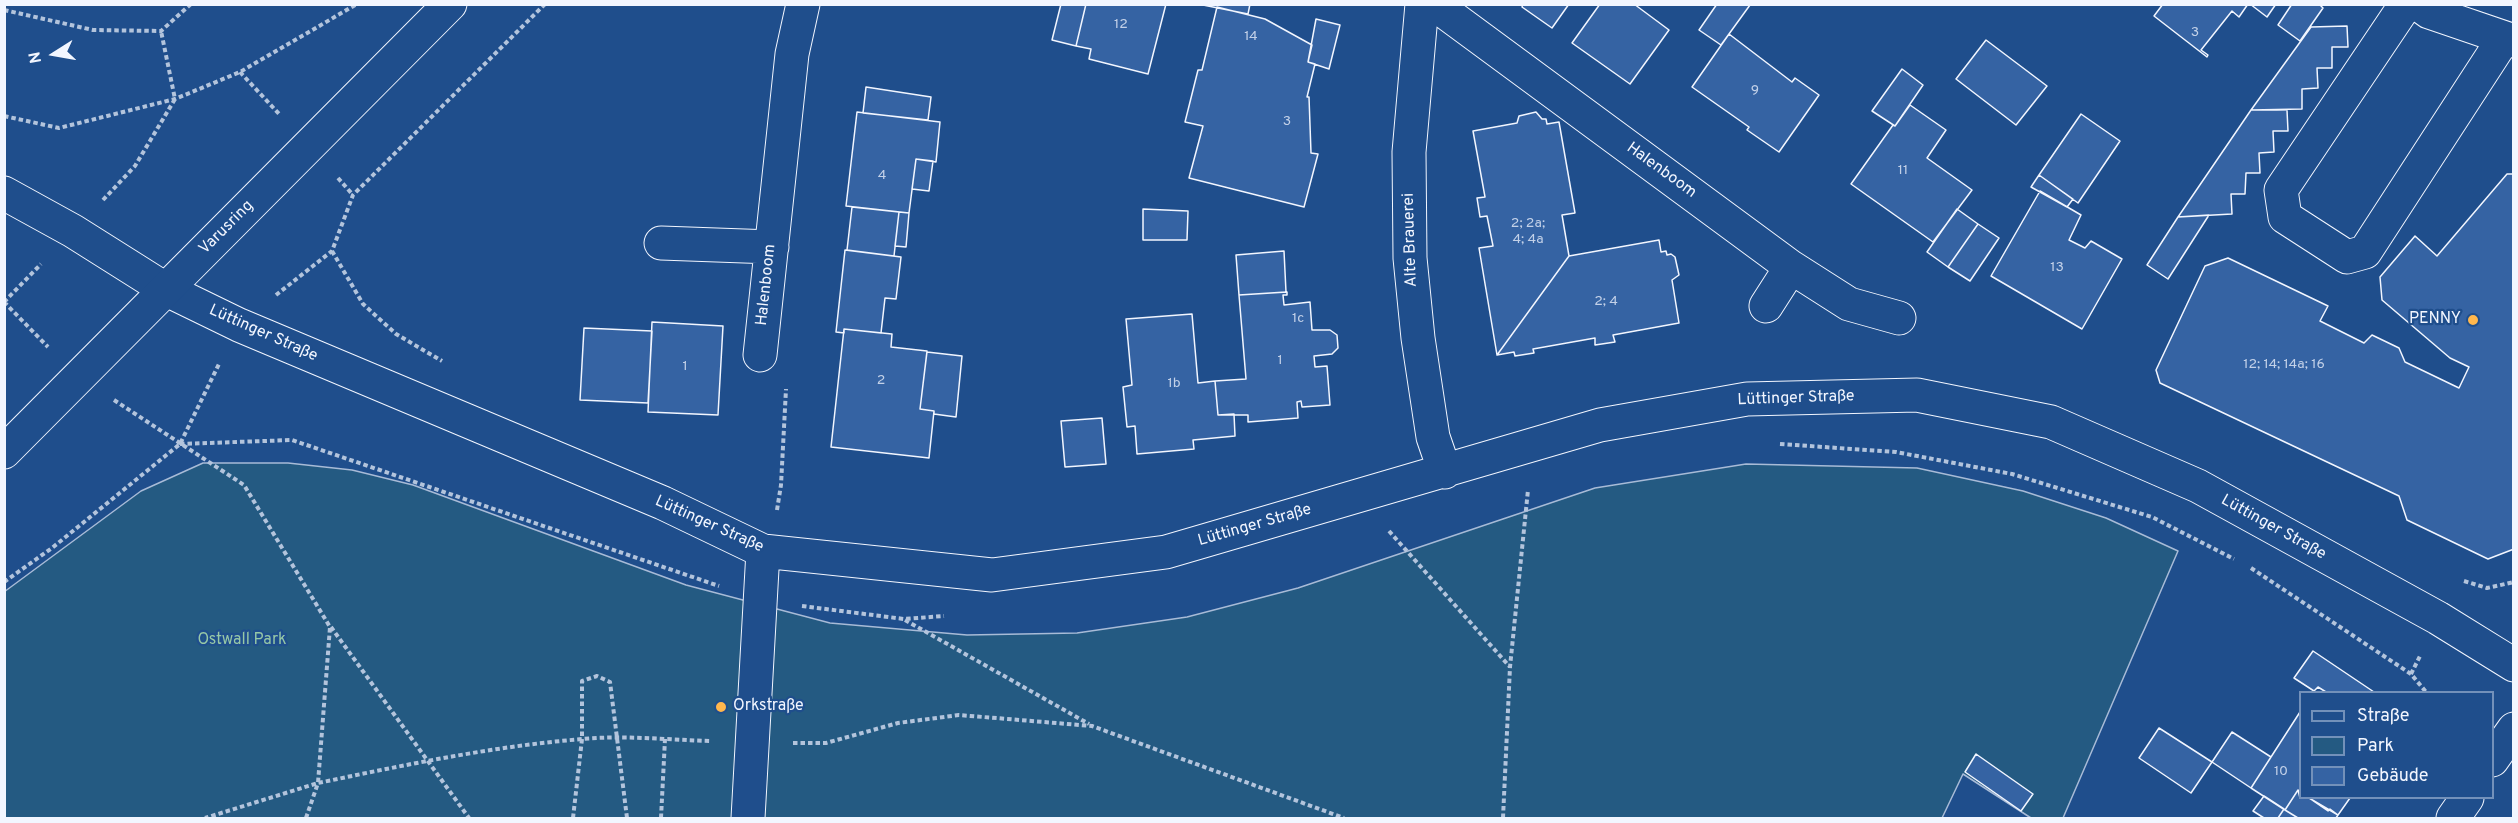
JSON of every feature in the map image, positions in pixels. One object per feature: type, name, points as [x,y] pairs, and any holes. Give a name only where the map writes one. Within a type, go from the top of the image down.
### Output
[{"type":"street","name":"Varusring","points":[[4,452],[450,4]]},
{"type":"street","name":"Halenboom","points":[[760,355],[792,54],[803,4]]},
{"type":"street","name":"Alte Brauerei","points":[[1422,4],[1409,152],[1410,258],[1418,338],[1433,437],[1444,472]]},
{"type":"street","name":"Halenboom","points":[[1434,4],[1791,267],[1849,304],[1899,318]]},
{"type":"street","points":[[2406,4],[2281,190],[2284,217],[2347,257],[2366,252],[2509,40],[2428,12],[2418,4]]},
{"type":"street","name":"Lüttinger Straße","points":[[4,193],[73,231],[165,289],[239,325],[663,503],[763,551],[992,575],[1166,552],[1600,425],[1747,399],[1917,395],[2051,422],[2198,486],[2438,618],[2514,665]]},
{"type":"street","points":[[661,243],[772,247]]},
{"type":"street","points":[[1766,306],[1791,267]]},
{"type":"street","points":[[748,819],[763,551]]},
{"type":"street","points":[[2494,759],[2514,729]]},
{"type":"street","points":[[2453,819],[2466,799]]},
{"type":"path","points":[[4,10],[93,30],[160,31],[191,4]]},
{"type":"path","points":[[4,116],[59,128],[175,99],[240,72],[357,4]]},
{"type":"path","points":[[353,195],[545,4]]},
{"type":"path","points":[[4,302],[135,166],[175,99],[160,31]]},
{"type":"path","points":[[332,251],[363,304],[396,334],[447,364]]},
{"type":"path","points":[[760,355],[787,373],[778,508],[763,551]]},
{"type":"path","points":[[4,582],[52,548],[180,444],[244,485],[330,627],[469,819]]},
{"type":"path","points":[[1778,444],[1896,452],[2012,474],[2152,517],[2239,561]]},
{"type":"path","points":[[1503,819],[1510,668],[1529,486]]},
{"type":"path","points":[[767,505],[778,508]]},
{"type":"path","points":[[1386,527],[1510,668]]},
{"type":"path","points":[[2249,566],[2411,674],[2424,691]]},
{"type":"path","points":[[904,619],[1092,726],[1344,819]]},
{"type":"path","points":[[306,819],[318,783],[330,627]]},
{"type":"path","points":[[573,819],[582,739],[582,681],[597,676],[610,682],[627,819]]},
{"type":"path","points":[[205,819],[318,783],[428,760],[582,739],[617,737],[753,743],[826,743],[898,723],[959,715],[1092,726]]},
{"type":"path","points":[[661,819],[665,740]]},
{"type":"green space","name":"Ostwall Park","points":[[203,463],[288,463],[352,470],[413,485],[686,585],[830,623],[967,635],[1077,633],[1187,617],[1298,588],[1595,488],[1746,464],[1917,468],[2023,491],[2106,518],[2178,551],[2063,818],[2031,818],[1963,774],[1942,818],[5,818],[4,592],[141,491]]},
{"type":"building","points":[[1061,4],[1086,4],[1076,46],[1052,40]]},
{"type":"building","points":[[1086,4],[1166,4],[1148,74],[1089,59],[1091,49],[1076,46]]},
{"type":"building","points":[[1203,4],[1250,4],[1248,14],[1203,5]]},
{"type":"building","points":[[1523,4],[1569,4],[1552,28],[1522,7]]},
{"type":"building","points":[[1600,4],[1634,4],[1669,30],[1630,84],[1572,43]]},
{"type":"building","points":[[1717,4],[1750,5],[1721,45],[1699,30]]},
{"type":"building","points":[[2163,4],[2248,4],[2239,17],[2232,11],[2201,50],[2208,55],[2207,57],[2154,16]]},
{"type":"building","points":[[2250,4],[2276,4],[2267,17]]},
{"type":"building","points":[[2292,4],[2319,4],[2323,8],[2300,41],[2278,25]]},
{"type":"building","points":[[1217,7],[1265,19],[1312,45],[1308,62],[1315,64],[1307,97],[1309,97],[1311,153],[1318,154],[1304,207],[1189,178],[1203,126],[1185,122],[1198,70],[1202,70]]},
{"type":"building","points":[[1316,19],[1340,25],[1329,69],[1308,62]]},
{"type":"building","points":[[2347,26],[2348,47],[2332,47],[2332,68],[2317,68],[2318,88],[2302,89],[2302,109],[2251,110],[2311,27]]},
{"type":"building","points":[[1729,34],[1792,82],[1795,78],[1819,95],[1779,152],[1747,130],[1749,127],[1692,87]]},
{"type":"building","points":[[1986,40],[2047,86],[2016,125],[1956,79]]},
{"type":"building","points":[[1902,69],[1923,85],[1895,126],[1872,111]]},
{"type":"building","points":[[866,87],[931,97],[928,120],[863,113]]},
{"type":"building","points":[[1910,105],[1946,130],[1927,158],[1972,190],[1933,242],[1851,184]]},
{"type":"building","points":[[2251,110],[2287,110],[2288,131],[2273,131],[2274,152],[2259,153],[2260,173],[2246,173],[2245,194],[2231,194],[2232,214],[2178,217]]},
{"type":"building","points":[[857,112],[940,122],[936,162],[916,159],[909,213],[846,206]]},
{"type":"building","points":[[1536,112],[1542,119],[1546,119],[1547,124],[1559,122],[1575,213],[1562,215],[1569,256],[1497,355],[1479,248],[1493,246],[1487,216],[1480,217],[1477,198],[1485,197],[1473,131],[1517,123],[1519,116]]},
{"type":"building","points":[[2081,114],[2120,141],[2078,203],[2039,175]]},
{"type":"building","points":[[916,159],[933,161],[929,191],[912,189]]},
{"type":"building","points":[[2507,174],[2514,174],[2514,549],[2488,559],[2407,520],[2399,496],[2160,383],[2156,370],[2205,266],[2228,258],[2328,306],[2320,321],[2364,343],[2372,335],[2399,348],[2405,362],[2459,388],[2469,367],[2450,358],[2382,300],[2380,277],[2415,236],[2437,256]]},
{"type":"building","points":[[2039,175],[2073,199],[2067,207],[2031,187]]},
{"type":"building","points":[[2040,191],[2081,215],[2069,240],[2085,248],[2091,241],[2122,259],[2082,329],[1991,276]]},
{"type":"building","points":[[852,207],[899,212],[894,256],[847,250]]},
{"type":"building","points":[[1143,209],[1188,211],[1187,240],[1143,240]]},
{"type":"building","points":[[1957,209],[1978,224],[1948,267],[1927,252]]},
{"type":"building","points":[[899,212],[909,213],[906,247],[895,246]]},
{"type":"building","points":[[2209,215],[2168,279],[2147,265],[2178,217]]},
{"type":"building","points":[[1978,224],[1999,238],[1970,281],[1948,267]]},
{"type":"building","points":[[1659,240],[1661,252],[1666,251],[1667,255],[1671,254],[1675,257],[1679,275],[1672,280],[1679,323],[1613,335],[1615,342],[1595,345],[1595,338],[1533,349],[1534,353],[1515,356],[1514,352],[1497,355],[1569,256]]},
{"type":"building","points":[[845,250],[901,257],[896,299],[885,298],[881,333],[844,329],[844,333],[836,332]]},
{"type":"building","points":[[1284,251],[1286,292],[1239,295],[1236,255]]},
{"type":"building","points":[[1287,292],[1287,295],[1283,295],[1284,305],[1310,302],[1312,330],[1330,330],[1337,335],[1338,348],[1332,354],[1314,356],[1315,367],[1327,366],[1330,405],[1302,407],[1301,401],[1297,402],[1298,418],[1248,422],[1248,415],[1218,415],[1215,381],[1246,379],[1239,295]]},
{"type":"building","points":[[1192,314],[1198,383],[1215,381],[1218,415],[1234,414],[1235,436],[1193,440],[1194,449],[1137,454],[1135,426],[1127,427],[1123,387],[1132,385],[1126,319]]},
{"type":"building","points":[[652,322],[723,326],[718,415],[648,412]]},
{"type":"building","points":[[584,328],[652,331],[648,403],[580,400]]},
{"type":"building","points":[[844,329],[892,334],[891,347],[927,351],[920,409],[934,411],[929,458],[831,447]]},
{"type":"building","points":[[927,352],[962,356],[956,417],[934,414],[934,411],[920,409]]},
{"type":"building","points":[[1102,418],[1106,464],[1065,467],[1061,421]]},
{"type":"building","points":[[2313,651],[2373,691],[2324,691],[2318,687],[2314,691],[2294,678]]},
{"type":"building","points":[[2299,714],[2299,791],[2285,810],[2251,788]]},
{"type":"building","points":[[2159,728],[2212,762],[2191,793],[2139,758]]},
{"type":"building","points":[[2232,732],[2271,757],[2251,788],[2212,762]]},
{"type":"building","points":[[1976,754],[2033,794],[2021,811],[1965,772]]},
{"type":"building","points":[[2298,790],[2299,799],[2310,799],[2338,815],[2336,818],[2298,818],[2285,810]]},
{"type":"building","points":[[2264,796],[2284,809],[2278,818],[2264,818],[2253,811]]},
{"type":"building","points":[[2311,799],[2349,799],[2338,815]]},
{"type":"building","points":[[2285,810],[2298,818],[2278,818]]},
{"type":"place","name":"PENNY","points":[[2473,320]]},
{"type":"place","name":"Orkstraße","points":[[721,707]]}]
